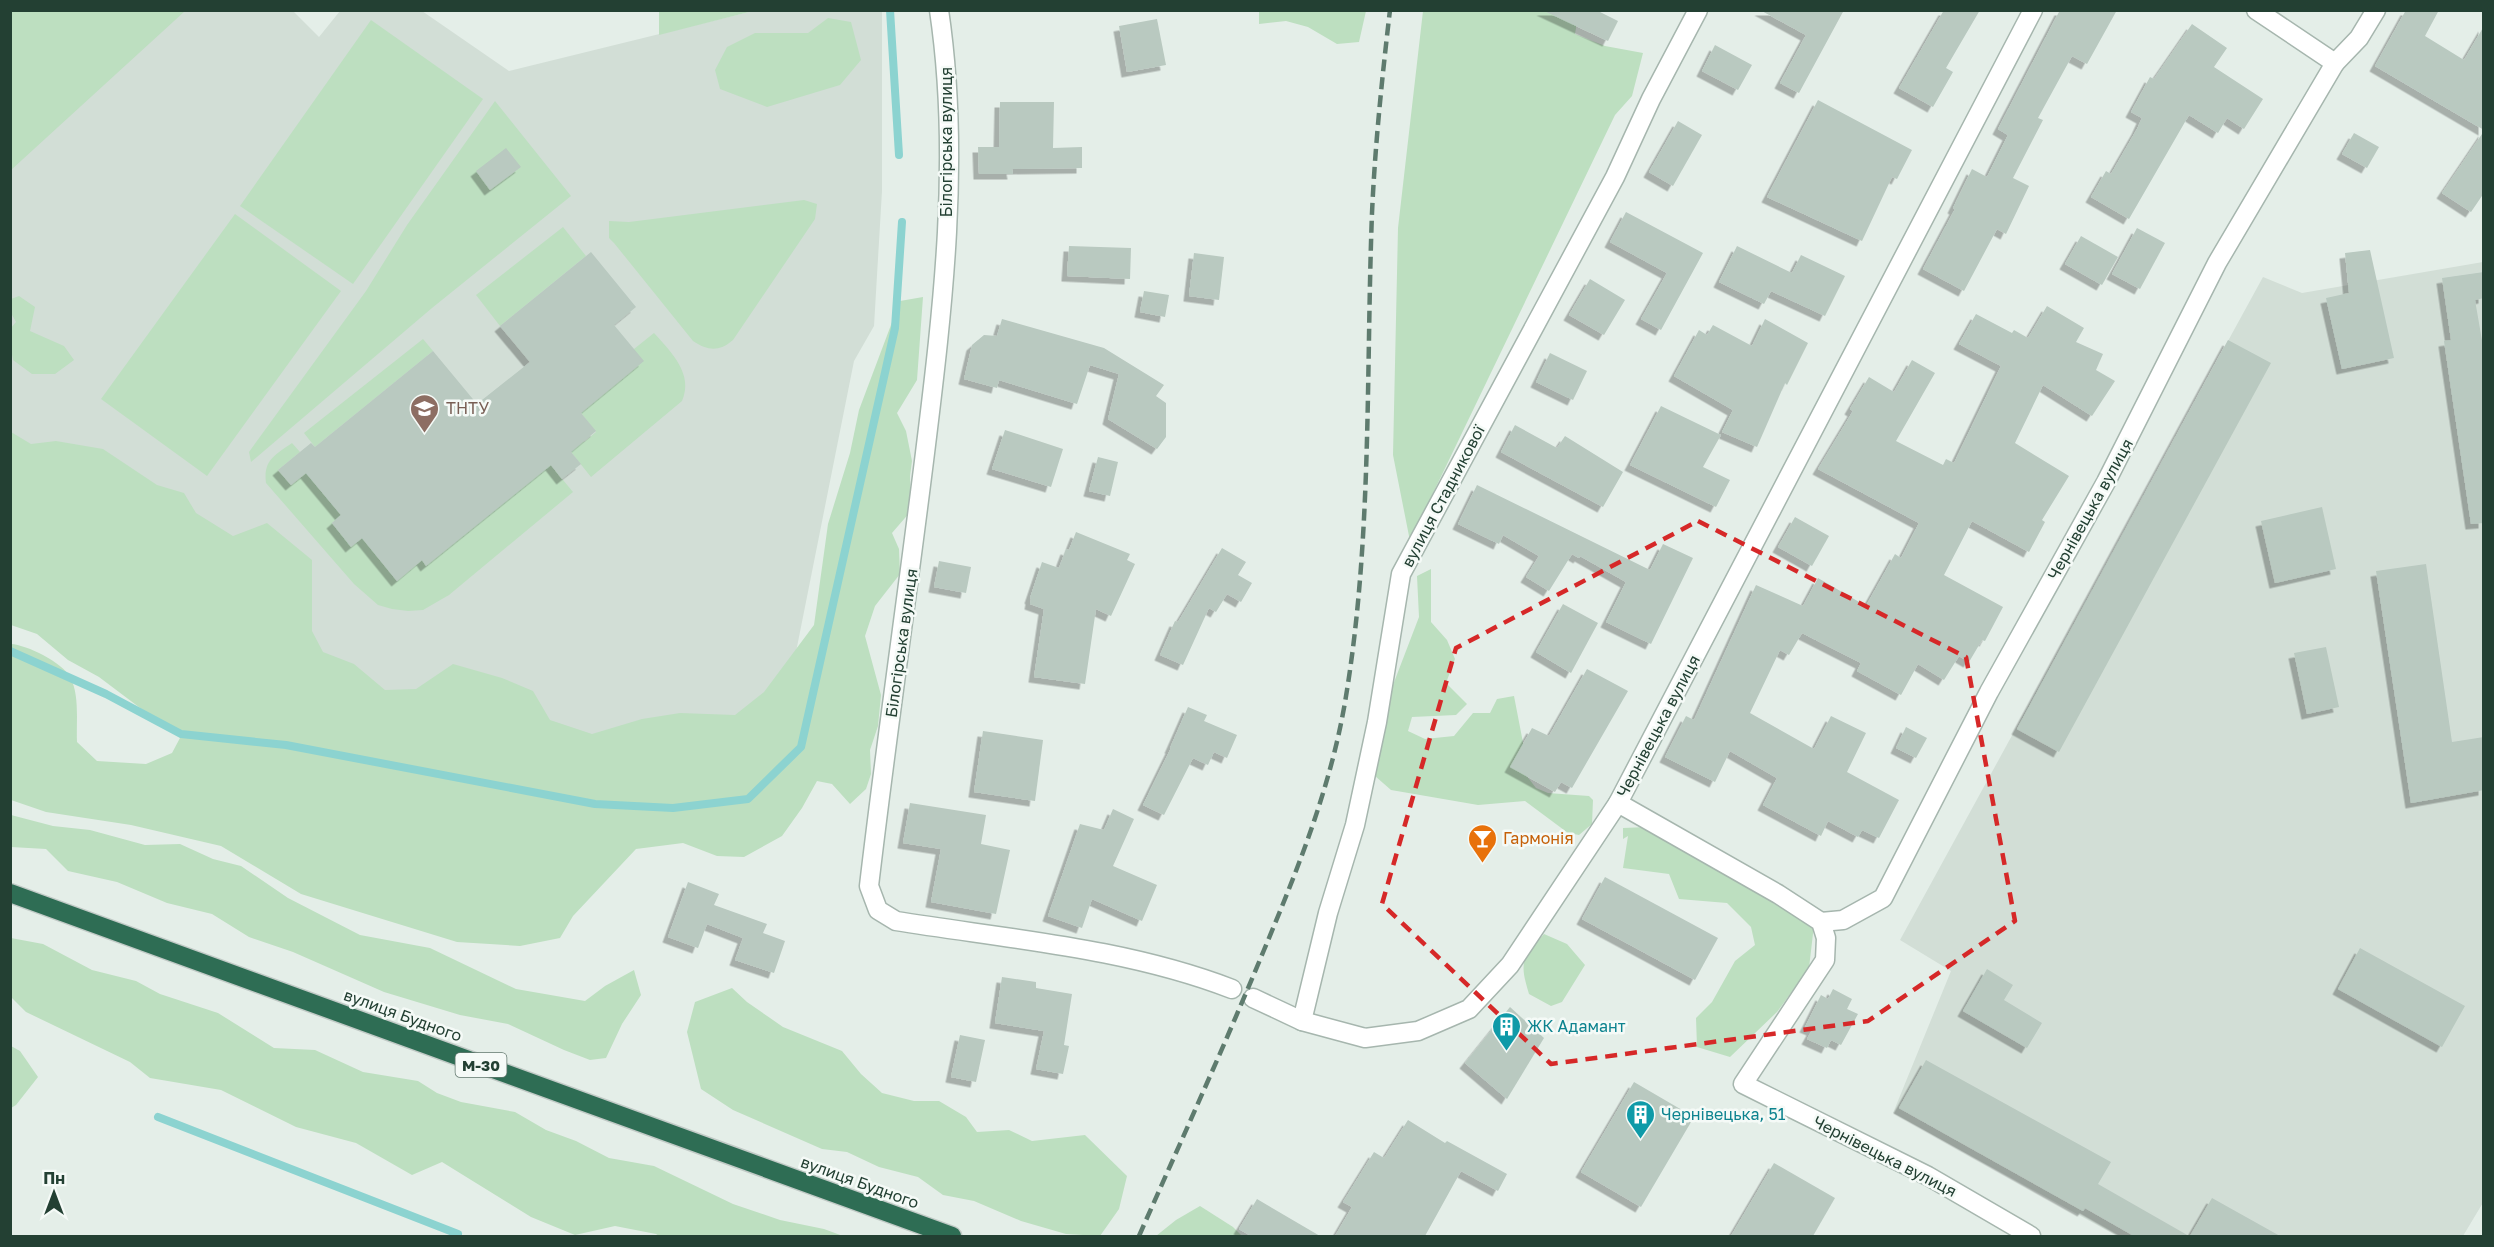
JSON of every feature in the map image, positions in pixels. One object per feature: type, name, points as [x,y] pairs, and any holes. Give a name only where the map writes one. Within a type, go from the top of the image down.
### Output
[{"type":"highway","name":"вулиця Будного","points":[[10,893],[952,1236]]},
{"type":"street","name":"Білогірська вулиця","points":[[939,10],[947,63],[950,177],[938,351],[869,886],[878,910],[896,921],[1111,955],[1184,971],[1232,989]]},
{"type":"street","name":"вулиця Стадникової","points":[[1302,1022],[1328,913],[1355,825],[1377,722],[1401,574],[1614,177],[1651,99],[1698,10]]},
{"type":"street","name":"Чернівецька вулиця","points":[[1253,998],[1302,1022],[1365,1038],[1418,1031],[1469,1009],[1510,965],[1618,803],[2033,10]]},
{"type":"street","points":[[2256,10],[2335,63]]},
{"type":"street","name":"Чернівецька вулиця","points":[[1618,803],[1778,894],[1821,922],[1843,920],[1883,898],[1989,692],[2106,482],[2217,263],[2335,63],[2359,38],[2376,10]]},
{"type":"street","name":"Чернівецька вулиця","points":[[1821,922],[1826,938],[1825,960],[1743,1084],[1928,1176],[2031,1236]]},
{"type":"highlighted area","points":[[1698,521],[1966,657],[2015,921],[1868,1021],[1551,1064],[1382,904],[1456,648]]},
{"type":"shaded area","name":"ТНТУ","points":[[10,11],[293,11],[319,37],[340,11],[422,11],[509,71],[753,11],[882,11],[882,191],[874,326],[854,361],[794,662],[733,785],[207,698],[11,507]]},
{"type":"shaded area","points":[[2483,262],[2484,1201],[2463,1236],[2117,1236],[1893,1113],[1951,971],[1900,940],[2263,277],[2302,293]]},
{"type":"green space","points":[[11,10],[185,10],[185,11],[11,170]]},
{"type":"green space","points":[[659,10],[753,11],[659,35]]},
{"type":"green space","points":[[1259,10],[1366,11],[1359,42],[1337,44],[1308,27],[1286,21],[1259,24]]},
{"type":"green space","points":[[1423,11],[1579,11],[1575,34],[1605,46],[1643,53],[1632,96],[1615,115],[1410,541],[1393,455],[1398,228]]},
{"type":"green space","points":[[828,18],[851,22],[861,60],[840,85],[767,107],[720,89],[715,70],[727,47],[755,33],[808,33]]},
{"type":"green space","points":[[371,20],[483,99],[353,284],[240,206]]},
{"type":"green space","points":[[495,101],[571,196],[432,308],[251,462],[249,452],[366,291],[407,225]]},
{"type":"green space","points":[[804,200],[817,204],[815,219],[733,340],[723,347],[713,349],[693,341],[609,238],[609,221],[629,222]]},
{"type":"green space","points":[[235,214],[341,291],[207,476],[101,399]]},
{"type":"green space","points":[[563,227],[586,256],[500,326],[476,295]]},
{"type":"green space","points":[[19,296],[35,307],[30,331],[64,346],[74,360],[55,374],[32,374],[13,360],[11,328],[16,322],[11,313],[11,299]]},
{"type":"green space","points":[[923,297],[917,380],[897,413],[906,431],[912,461],[911,511],[892,533],[899,549],[900,574],[875,606],[865,636],[881,695],[878,726],[870,750],[871,774],[866,789],[850,804],[832,784],[817,781],[802,808],[782,836],[744,857],[717,856],[683,843],[636,849],[573,916],[560,938],[520,946],[457,942],[301,894],[221,846],[131,825],[46,812],[11,800],[11,644],[26,647],[44,655],[66,671],[75,692],[77,742],[97,761],[146,764],[172,753],[180,738],[99,677],[68,660],[37,634],[11,625],[11,432],[31,444],[56,441],[103,449],[157,485],[184,493],[196,513],[233,536],[267,523],[312,560],[312,631],[323,652],[354,664],[385,690],[416,689],[453,664],[502,678],[533,691],[550,720],[592,734],[642,719],[680,713],[735,715],[764,692],[814,625],[828,524],[850,453],[859,410],[900,301]]},
{"type":"green space","points":[[654,333],[679,364],[683,373],[685,391],[682,401],[591,477],[563,442],[576,432],[584,442],[596,432],[581,413],[634,349]]},
{"type":"green space","points":[[423,339],[433,351],[315,447],[304,433]]},
{"type":"green space","points":[[292,443],[300,452],[278,470],[291,485],[306,473],[341,515],[332,523],[351,546],[362,538],[397,581],[422,560],[426,565],[544,457],[573,492],[449,595],[423,610],[392,609],[378,605],[354,584],[266,483],[268,463]]},
{"type":"green space","points":[[1431,569],[1431,622],[1447,640],[1455,659],[1446,683],[1467,704],[1456,715],[1412,717],[1408,731],[1425,739],[1454,736],[1473,713],[1490,713],[1497,699],[1514,696],[1525,753],[1522,770],[1536,788],[1548,793],[1589,796],[1593,800],[1592,824],[1579,835],[1568,833],[1525,801],[1478,805],[1391,790],[1375,776],[1383,711],[1419,617],[1417,576]]},
{"type":"green space","points":[[11,815],[53,826],[90,830],[145,845],[180,844],[213,859],[241,866],[288,898],[360,935],[430,948],[516,989],[585,1001],[605,986],[634,970],[641,995],[622,1024],[606,1058],[590,1060],[508,1024],[460,1015],[384,992],[293,952],[249,937],[212,914],[167,903],[117,882],[68,871],[46,849],[11,847]]},
{"type":"green space","points":[[1647,827],[1814,925],[1809,968],[1777,1012],[1730,1057],[1697,1047],[1696,1018],[1712,1002],[1735,961],[1755,945],[1751,927],[1727,903],[1679,899],[1669,874],[1623,868],[1628,836],[1623,839],[1623,828]]},
{"type":"green space","points":[[1544,934],[1567,944],[1585,965],[1562,1002],[1551,1006],[1529,994],[1524,974],[1524,961],[1527,955]]},
{"type":"green space","points":[[11,938],[43,944],[92,970],[136,981],[160,994],[218,1013],[274,1048],[315,1050],[363,1072],[418,1081],[437,1093],[461,1102],[515,1112],[546,1130],[576,1141],[609,1158],[654,1166],[733,1204],[780,1220],[824,1229],[843,1236],[659,1236],[615,1226],[575,1235],[531,1217],[442,1162],[412,1175],[356,1143],[296,1127],[221,1090],[150,1078],[130,1062],[26,1012],[11,997]]},
{"type":"green space","points":[[732,988],[747,1002],[783,1027],[842,1051],[861,1074],[882,1093],[914,1101],[939,1101],[966,1117],[977,1132],[1009,1130],[1032,1141],[1085,1135],[1127,1176],[1119,1209],[1100,1236],[1066,1234],[1021,1221],[974,1201],[943,1195],[918,1177],[879,1167],[847,1152],[822,1149],[733,1110],[701,1089],[687,1032],[695,1002]]},
{"type":"green space","points":[[11,1046],[20,1051],[38,1077],[16,1105],[11,1108]]},
{"type":"green space","points":[[1200,1206],[1233,1227],[1242,1236],[1156,1236],[1176,1220]]},
{"type":"building","points":[[1542,10],[1596,10],[1618,21],[1608,41]]},
{"type":"building","points":[[1760,10],[1844,10],[1799,93],[1780,83],[1806,35]]},
{"type":"building","points":[[1944,10],[1980,10],[1946,68],[1953,72],[1933,107],[1899,88]]},
{"type":"building","points":[[2060,10],[2117,10],[2087,64],[2072,56],[2038,118],[2043,120],[2013,178],[2029,186],[2006,234],[1997,229],[1964,291],[1923,269],[1955,209],[1953,208],[1972,169],[1987,177],[2008,135],[1998,129]]},
{"type":"building","points":[[2406,10],[2439,10],[2425,36],[2464,60],[2484,26],[2484,130],[2375,66]]},
{"type":"building","points":[[1157,19],[1166,65],[1127,72],[1119,26]]},
{"type":"building","points":[[2192,24],[2227,48],[2214,67],[2263,99],[2244,129],[2227,118],[2218,133],[2189,115],[2129,219],[2091,197],[2106,171],[2111,174],[2137,129],[2142,118],[2131,112],[2150,77],[2154,79]]},
{"type":"building","points":[[1715,45],[1752,65],[1738,90],[1702,71]]},
{"type":"building","points":[[1818,100],[1912,150],[1897,179],[1892,177],[1862,241],[1767,197]]},
{"type":"building","points":[[1000,102],[1054,102],[1053,148],[1082,147],[1082,168],[1012,169],[1013,174],[979,174],[978,147],[999,147]]},
{"type":"building","points":[[1678,121],[1702,135],[1673,186],[1649,172]]},
{"type":"building","points":[[2484,131],[2484,193],[2471,212],[2442,193]]},
{"type":"building","points":[[2354,133],[2379,147],[2367,168],[2342,154]]},
{"type":"building","points":[[506,148],[521,167],[490,190],[476,171]]},
{"type":"building","points":[[1626,212],[1703,253],[1661,330],[1641,319],[1667,273],[1610,242]]},
{"type":"building","points":[[2137,228],[2165,243],[2140,289],[2112,274]]},
{"type":"building","points":[[2081,236],[2118,257],[2102,285],[2065,264]]},
{"type":"building","points":[[1069,246],[1131,248],[1130,279],[1067,276]]},
{"type":"building","points":[[1737,246],[1792,273],[1801,255],[1845,276],[1825,316],[1771,291],[1764,304],[1719,282]]},
{"type":"building","points":[[2370,250],[2394,358],[2342,369],[2326,298],[2349,293],[2345,253]]},
{"type":"building","points":[[591,252],[636,307],[614,325],[644,361],[581,413],[596,431],[571,452],[581,464],[562,479],[551,465],[426,566],[422,560],[397,581],[362,538],[351,547],[332,523],[341,515],[306,473],[291,485],[278,470],[311,443],[315,447],[433,351],[477,404],[530,362],[500,326]]},
{"type":"building","points":[[1194,253],[1224,257],[1219,300],[1189,296]]},
{"type":"building","points":[[2484,272],[2484,298],[2475,300],[2484,352],[2484,523],[2471,524],[2444,341],[2451,340],[2442,278]]},
{"type":"building","points":[[1590,279],[1625,300],[1604,335],[1569,315]]},
{"type":"building","points":[[1144,291],[1169,295],[1165,317],[1140,312]]},
{"type":"building","points":[[2047,306],[2084,328],[2076,342],[2103,354],[2096,370],[2115,381],[2092,416],[2043,385],[2015,443],[2069,476],[2042,520],[2045,522],[2029,552],[1972,521],[1944,575],[2003,607],[1985,641],[1982,640],[1969,662],[1959,656],[1944,680],[1918,664],[1901,695],[1857,671],[1861,663],[1802,633],[1789,655],[1780,650],[1750,713],[1814,749],[1831,716],[1866,733],[1847,772],[1899,800],[1879,838],[1862,830],[1858,837],[1828,821],[1821,836],[1763,805],[1777,778],[1730,751],[1715,782],[1665,757],[1686,716],[1694,720],[1756,585],[1803,606],[1818,578],[1866,606],[1895,554],[1901,558],[1919,523],[1818,469],[1853,411],[1850,409],[1869,377],[1894,392],[1912,360],[1935,373],[1896,441],[1943,465],[1946,459],[1954,463],[2001,366],[1959,344],[1976,314],[2012,333],[2014,330],[2028,338]]},
{"type":"building","points":[[1002,319],[1104,348],[1164,385],[1156,396],[1166,403],[1166,437],[1157,449],[1108,419],[1119,374],[1090,365],[1077,404],[999,380],[997,388],[964,379],[972,345],[984,335],[997,336]]},
{"type":"building","points":[[1765,319],[1808,343],[1787,385],[1785,383],[1757,447],[1722,432],[1733,410],[1674,376],[1699,330],[1707,335],[1713,325],[1752,346]]},
{"type":"building","points":[[2228,340],[2271,363],[2059,752],[2017,729]]},
{"type":"building","points":[[1550,353],[1587,371],[1573,400],[1536,382]]},
{"type":"building","points":[[1661,406],[1721,435],[1703,467],[1730,480],[1716,507],[1630,465]]},
{"type":"building","points":[[1515,425],[1557,448],[1565,436],[1623,472],[1603,507],[1501,452]]},
{"type":"building","points":[[1005,430],[1063,449],[1051,487],[992,469]]},
{"type":"building","points":[[1098,457],[1118,462],[1110,496],[1089,491]]},
{"type":"building","points":[[1477,485],[1650,570],[1663,544],[1693,558],[1651,644],[1606,622],[1626,582],[1580,556],[1579,558],[1572,554],[1549,591],[1526,577],[1539,556],[1503,535],[1499,544],[1458,524]]},
{"type":"building","points":[[2322,507],[2336,569],[2275,583],[2261,521]]},
{"type":"building","points":[[1795,517],[1829,536],[1812,566],[1778,547]]},
{"type":"building","points":[[1076,532],[1130,554],[1127,560],[1135,564],[1111,616],[1096,609],[1085,684],[1034,677],[1044,609],[1030,604],[1030,598],[1042,562],[1059,568]]},
{"type":"building","points":[[1222,548],[1246,562],[1238,575],[1252,583],[1241,602],[1227,594],[1216,612],[1209,608],[1183,665],[1160,655],[1175,621],[1178,622]]},
{"type":"building","points":[[939,561],[971,567],[966,593],[934,587]]},
{"type":"building","points":[[2426,564],[2452,742],[2484,737],[2484,790],[2411,803],[2376,571]]},
{"type":"building","points":[[1563,604],[1598,623],[1571,673],[1536,652]]},
{"type":"building","points":[[2326,647],[2339,707],[2307,714],[2294,653]]},
{"type":"building","points":[[1587,669],[1628,691],[1572,788],[1561,782],[1555,792],[1510,767],[1532,728],[1549,736]]},
{"type":"building","points":[[1188,707],[1207,715],[1204,721],[1237,735],[1227,758],[1214,752],[1208,765],[1193,758],[1164,815],[1143,805]]},
{"type":"building","points":[[1906,727],[1927,738],[1916,758],[1896,748]]},
{"type":"building","points":[[983,731],[1043,740],[1035,801],[974,792]]},
{"type":"building","points":[[910,803],[986,815],[981,844],[1010,850],[996,914],[931,902],[941,849],[903,843]]},
{"type":"building","points":[[1113,809],[1134,819],[1113,866],[1157,885],[1142,921],[1092,899],[1082,928],[1048,916],[1080,824],[1104,830]]},
{"type":"building","points":[[1605,877],[1718,938],[1695,980],[1582,919]]},
{"type":"building","points":[[688,882],[719,894],[714,905],[767,924],[763,933],[785,941],[774,973],[735,960],[743,938],[707,924],[698,948],[668,937]]},
{"type":"building","points":[[2360,948],[2465,1006],[2442,1047],[2338,989]]},
{"type":"building","points":[[1987,969],[2013,985],[2004,1000],[2042,1023],[2027,1048],[1963,1011]]},
{"type":"building","points":[[1002,977],[1036,982],[1036,988],[1072,994],[1064,1045],[1069,1046],[1063,1074],[1036,1069],[1044,1031],[995,1023]]},
{"type":"building","points":[[1833,989],[1852,999],[1847,1009],[1858,1014],[1841,1045],[1831,1040],[1827,1048],[1807,1039],[1812,1030],[1805,1027],[1821,995],[1828,999]]},
{"type":"building","name":"ЖК Адамант","points":[[1510,1007],[1544,1038],[1507,1099],[1465,1063]]},
{"type":"building","points":[[960,1035],[985,1040],[976,1082],[951,1077]]},
{"type":"building","points":[[1926,1060],[2111,1162],[2098,1184],[2189,1236],[2134,1236],[2085,1208],[2083,1211],[1899,1108]]},
{"type":"building","name":"Чернівецька, 51","points":[[1634,1082],[1694,1117],[1641,1207],[1581,1172]]},
{"type":"building","points":[[1408,1120],[1445,1143],[1447,1141],[1507,1174],[1498,1191],[1461,1171],[1425,1236],[1335,1236],[1352,1207],[1343,1202],[1374,1152],[1384,1158]]},
{"type":"building","name":"Чернівецька, 51","points":[[1774,1163],[1835,1198],[1813,1236],[1731,1236]]},
{"type":"building","points":[[2212,1198],[2280,1236],[2190,1236]]},
{"type":"building","points":[[1257,1199],[1320,1236],[1251,1236],[1239,1229]]},
{"type":"waterway","points":[[890,10],[899,155]]},
{"type":"waterway","points":[[10,651],[106,694],[181,734],[286,745],[595,804],[673,808],[748,799],[801,747],[895,328],[902,222]]},
{"type":"waterway","points":[[158,1117],[458,1234]]},
{"type":"railway","points":[[1139,1236],[1234,1022],[1290,887],[1324,791],[1341,724],[1361,572],[1367,452],[1373,188],[1390,10]]},
{"type":"place","name":"ТНТУ","points":[[425,434]]},
{"type":"place","name":"Гармонія","points":[[1482,864]]},
{"type":"place","name":"ЖК Адамант","points":[[1506,1052]]},
{"type":"place","name":"Чернівецька, 51","points":[[1640,1140]]}]
